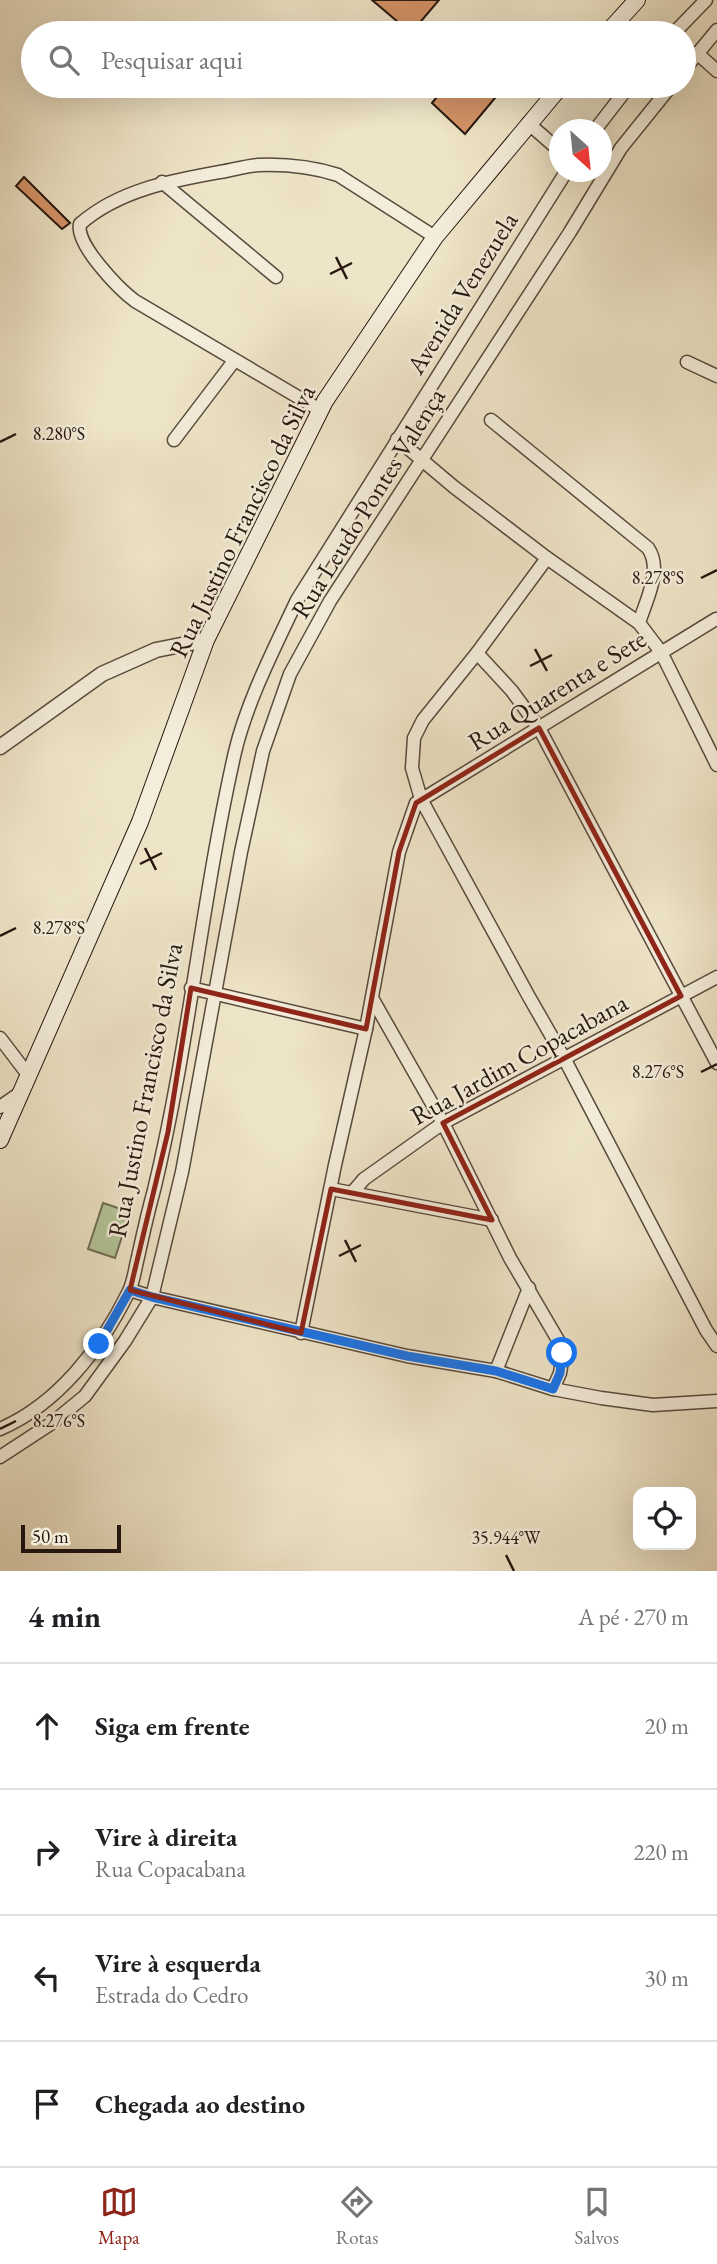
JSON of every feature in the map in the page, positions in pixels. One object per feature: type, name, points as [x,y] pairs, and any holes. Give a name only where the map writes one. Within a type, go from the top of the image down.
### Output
[{"type":"main road","points":[[618,21],[637,0]]},
{"type":"main road","name":"Rua Justino Francisco da Silva","points":[[0,1140],[141,822],[206,640],[320,410],[435,237],[550,98]]},
{"type":"street","points":[[686,21],[706,0]]},
{"type":"street","points":[[717,30],[697,53],[717,71]]},
{"type":"street","points":[[604,119],[620,98]]},
{"type":"street","name":"Rua Leudo Pontes Valença","points":[[0,1457],[52,1423],[85,1396],[125,1341],[152,1297],[182,1172],[241,852],[263,751],[290,674],[330,601],[570,232],[621,148],[661,98]]},
{"type":"street","points":[[528,123],[549,142]]},
{"type":"street","points":[[320,410],[124,293],[96,260],[79,233],[80,224],[93,213],[124,196],[162,182],[256,165],[321,170],[338,175],[363,188],[435,237]]},
{"type":"street","points":[[162,182],[276,277]]},
{"type":"street","name":"Avenida Venezuela","points":[[397,439],[560,182]]},
{"type":"street","points":[[174,440],[234,361]]},
{"type":"street","points":[[687,362],[717,376]]},
{"type":"street","points":[[491,420],[648,548],[654,556],[653,576],[639,623]]},
{"type":"street","points":[[397,439],[547,558],[639,623],[662,652],[717,765]]},
{"type":"street","name":"Rua Justino Francisco da Silva","points":[[0,1429],[15,1423],[35,1409],[75,1372],[99,1344],[130,1290],[167,1132],[236,748],[269,655],[297,600],[348,522],[397,439]]},
{"type":"street","points":[[547,558],[477,653],[423,720],[414,738],[412,768],[421,799],[711,1327],[717,1346]]},
{"type":"street","name":"Rua Quarenta e Sete","points":[[421,799],[717,618]]},
{"type":"street","points":[[0,747],[102,674],[156,650],[206,640]]},
{"type":"street","points":[[477,653],[512,691],[539,728],[717,1063]]},
{"type":"street","points":[[302,1333],[400,852],[413,809],[421,799]]},
{"type":"street","name":"Rua Jardim Copacabana","points":[[352,1193],[364,1179],[443,1123],[717,978]]},
{"type":"street","points":[[191,988],[366,1029]]},
{"type":"street","points":[[372,998],[443,1123],[510,1258],[558,1340],[562,1353],[560,1373],[553,1389]]},
{"type":"street","points":[[0,1038],[26,1084],[0,1107]]},
{"type":"street","points":[[331,1189],[492,1220]]},
{"type":"street","points":[[496,1371],[528,1288]]},
{"type":"street","points":[[130,1290],[302,1333],[407,1356],[496,1371],[553,1389],[653,1405],[717,1401]]},
{"type":"highlighted area","points":[[539,728],[681,996],[443,1123],[492,1220],[331,1189],[301,1333],[130,1290],[168,1132],[191,988],[366,1029],[399,852],[416,803]]},
{"type":"green space","points":[[103,1203],[130,1212],[115,1258],[88,1249]]},
{"type":"building","points":[[372,0],[439,0],[421,21],[397,21]]},
{"type":"building","points":[[436,98],[495,98],[465,134],[432,103]]},
{"type":"building","points":[[24,177],[70,223],[62,229],[16,186]]},
{"type":"route","points":[[99,1344],[130,1290],[302,1333],[407,1356],[496,1371],[553,1389],[560,1373],[562,1353]]}]
